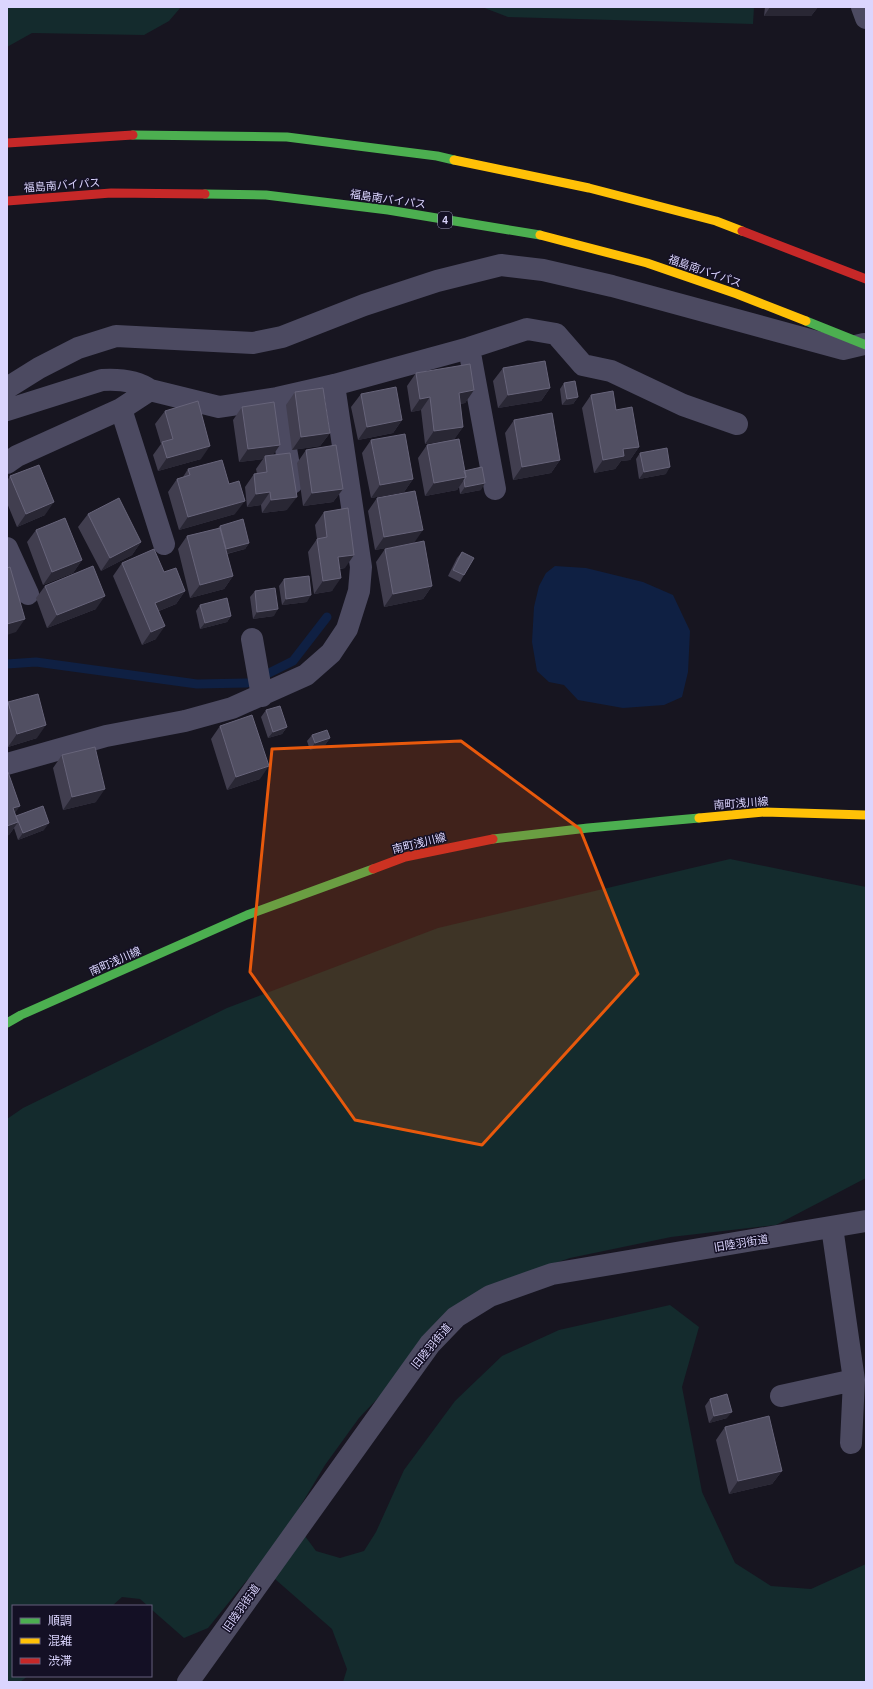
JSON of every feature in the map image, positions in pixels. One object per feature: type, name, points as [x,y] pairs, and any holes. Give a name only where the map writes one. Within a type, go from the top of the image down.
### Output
[{"type":"main road","points":[[7,142],[130,135],[287,137],[437,156],[589,188],[716,221],[828,263],[866,279]]},
{"type":"main road","name":"福島南バイパス","points":[[7,201],[111,193],[266,195],[396,211],[543,236],[647,263],[737,294],[865,345]]},
{"type":"main road","points":[[764,812],[842,805]]},
{"type":"main road","name":"南町浅川線","points":[[7,1023],[21,1015],[247,915],[405,857],[503,836],[764,812],[866,815]]},
{"type":"street","points":[[862,7],[866,18]]},
{"type":"street","points":[[7,388],[39,368],[78,348],[116,336],[253,343],[282,337],[364,305],[437,281],[501,265],[543,270],[612,286],[844,349],[865,345]]},
{"type":"street","points":[[7,410],[102,380],[141,384],[150,390],[219,407],[278,398],[334,385],[469,348],[527,329],[556,334],[583,365],[611,371],[683,405],[737,424]]},
{"type":"street","points":[[469,348],[495,489]]},
{"type":"street","points":[[7,764],[106,736],[185,721],[232,708],[262,696],[306,675],[331,653],[347,629],[359,591],[361,567],[334,385]]},
{"type":"street","points":[[7,463],[17,456],[121,409],[150,390]]},
{"type":"street","points":[[278,398],[293,490]]},
{"type":"street","points":[[121,409],[164,544]]},
{"type":"street","points":[[8,552],[28,594]]},
{"type":"street","points":[[252,639],[262,696]]},
{"type":"street","name":"旧陸羽街道","points":[[188,1682],[430,1344],[456,1317],[490,1296],[552,1274],[832,1228],[866,1221]]},
{"type":"street","points":[[832,1228],[854,1380],[851,1443]]},
{"type":"street","points":[[781,1396],[854,1380]]},
{"type":"highlighted area","points":[[461,741],[580,829],[638,974],[482,1145],[355,1120],[250,972],[272,749]]},
{"type":"green space","points":[[7,7],[181,7],[169,21],[144,35],[32,33],[7,47]]},
{"type":"green space","points":[[482,7],[754,7],[753,24],[508,17]]},
{"type":"green space","points":[[730,859],[866,887],[866,1178],[776,1225],[671,1237],[570,1258],[484,1287],[359,1418],[325,1465],[298,1510],[302,1532],[316,1551],[340,1558],[364,1551],[376,1532],[404,1470],[455,1401],[502,1356],[559,1330],[670,1305],[699,1327],[682,1387],[702,1492],[735,1563],[771,1586],[811,1589],[866,1564],[866,1682],[343,1682],[347,1669],[332,1629],[267,1572],[247,1580],[208,1628],[184,1638],[152,1610],[152,1605],[147,1605],[140,1599],[122,1597],[113,1605],[12,1605],[12,1677],[27,1677],[20,1682],[7,1682],[7,1119],[23,1108],[227,1008],[438,928]]},
{"type":"water","points":[[555,566],[586,568],[643,582],[673,595],[690,631],[688,672],[682,697],[664,705],[623,708],[578,700],[564,685],[549,682],[537,671],[532,642],[534,607],[539,586],[546,573]]},
{"type":"building","points":[[545,361],[550,388],[508,395],[503,368]]},
{"type":"building","points":[[470,364],[474,390],[459,393],[463,427],[434,431],[430,397],[420,399],[416,373]]},
{"type":"building","points":[[575,381],[578,397],[567,399],[564,383]]},
{"type":"building","points":[[396,387],[402,420],[367,427],[361,394]]},
{"type":"building","points":[[323,388],[330,433],[301,437],[295,392]]},
{"type":"building","points":[[613,391],[616,410],[632,407],[639,447],[623,449],[624,456],[603,460],[591,395]]},
{"type":"building","points":[[198,401],[210,446],[167,458],[162,442],[173,439],[165,411]]},
{"type":"building","points":[[274,402],[280,445],[248,449],[242,407]]},
{"type":"building","points":[[552,413],[560,460],[522,467],[514,420]]},
{"type":"building","points":[[405,434],[413,479],[380,485],[371,440]]},
{"type":"building","points":[[459,439],[466,477],[434,483],[427,445]]},
{"type":"building","points":[[336,445],[343,489],[312,493],[306,450]]},
{"type":"building","points":[[667,448],[670,467],[644,472],[640,453]]},
{"type":"building","points":[[290,453],[297,497],[271,500],[270,492],[256,494],[254,474],[267,472],[265,456]]},
{"type":"building","points":[[222,460],[229,484],[239,481],[245,501],[188,517],[177,479],[190,475],[188,469]]},
{"type":"building","points":[[39,465],[54,502],[26,514],[10,476]]},
{"type":"building","points":[[482,467],[485,483],[465,487],[464,480],[466,477],[464,471]]},
{"type":"building","points":[[415,491],[423,530],[384,537],[377,498]]},
{"type":"building","points":[[119,498],[141,542],[110,558],[88,514]]},
{"type":"building","points":[[348,508],[354,555],[338,557],[341,578],[323,581],[317,539],[327,537],[324,512]]},
{"type":"building","points":[[65,518],[82,560],[52,572],[36,530]]},
{"type":"building","points":[[243,519],[249,543],[226,549],[220,526]]},
{"type":"building","points":[[220,528],[233,576],[200,585],[187,536]]},
{"type":"building","points":[[424,541],[432,586],[393,594],[385,549]]},
{"type":"building","points":[[154,549],[164,572],[176,568],[185,591],[155,603],[165,626],[151,632],[122,563]]},
{"type":"building","points":[[462,552],[474,558],[464,575],[453,570]]},
{"type":"building","points":[[93,566],[105,596],[57,615],[45,586]]},
{"type":"building","points":[[10,567],[25,619],[7,624],[7,568]]},
{"type":"building","points":[[309,576],[311,595],[286,599],[284,579]]},
{"type":"building","points":[[275,588],[278,609],[257,612],[255,591]]},
{"type":"building","points":[[227,598],[231,616],[205,623],[200,605]]},
{"type":"building","points":[[38,694],[46,725],[17,734],[8,702]]},
{"type":"building","points":[[280,706],[287,727],[273,732],[266,710]]},
{"type":"building","points":[[252,715],[269,766],[236,777],[220,726]]},
{"type":"building","points":[[327,730],[330,738],[315,743],[312,735]]},
{"type":"building","points":[[95,747],[105,789],[72,797],[62,755]]},
{"type":"building","points":[[7,772],[20,806],[13,808],[18,822],[7,826]]},
{"type":"building","points":[[43,806],[49,823],[23,833],[16,816]]},
{"type":"building","points":[[727,1394],[732,1412],[714,1416],[710,1399]]},
{"type":"building","points":[[769,1416],[782,1471],[738,1481],[725,1427]]},
{"type":"waterway","points":[[269,673],[293,661],[327,617]]},
{"type":"waterway","points":[[7,664],[36,662],[197,684],[247,683]]},
{"type":"traffic: fast","points":[[133,135],[287,137],[437,156],[454,160]]},
{"type":"traffic: fast","points":[[205,194],[266,195],[388,210],[540,235]]},
{"type":"traffic: fast","points":[[806,321],[866,345]]},
{"type":"traffic: fast","points":[[493,839],[588,828],[699,818]]},
{"type":"traffic: fast","points":[[7,1023],[21,1015],[247,915],[373,869]]},
{"type":"traffic: slow","points":[[454,160],[589,188],[716,221],[742,231]]},
{"type":"traffic: slow","points":[[540,235],[647,263],[737,294],[806,321]]},
{"type":"traffic: slow","points":[[699,818],[764,812],[866,815]]},
{"type":"traffic: jam","points":[[7,143],[133,135]]},
{"type":"traffic: jam","points":[[7,201],[111,193],[205,194]]},
{"type":"traffic: jam","points":[[742,231],[866,279]]},
{"type":"traffic: jam","points":[[373,869],[405,857],[493,839]]}]
